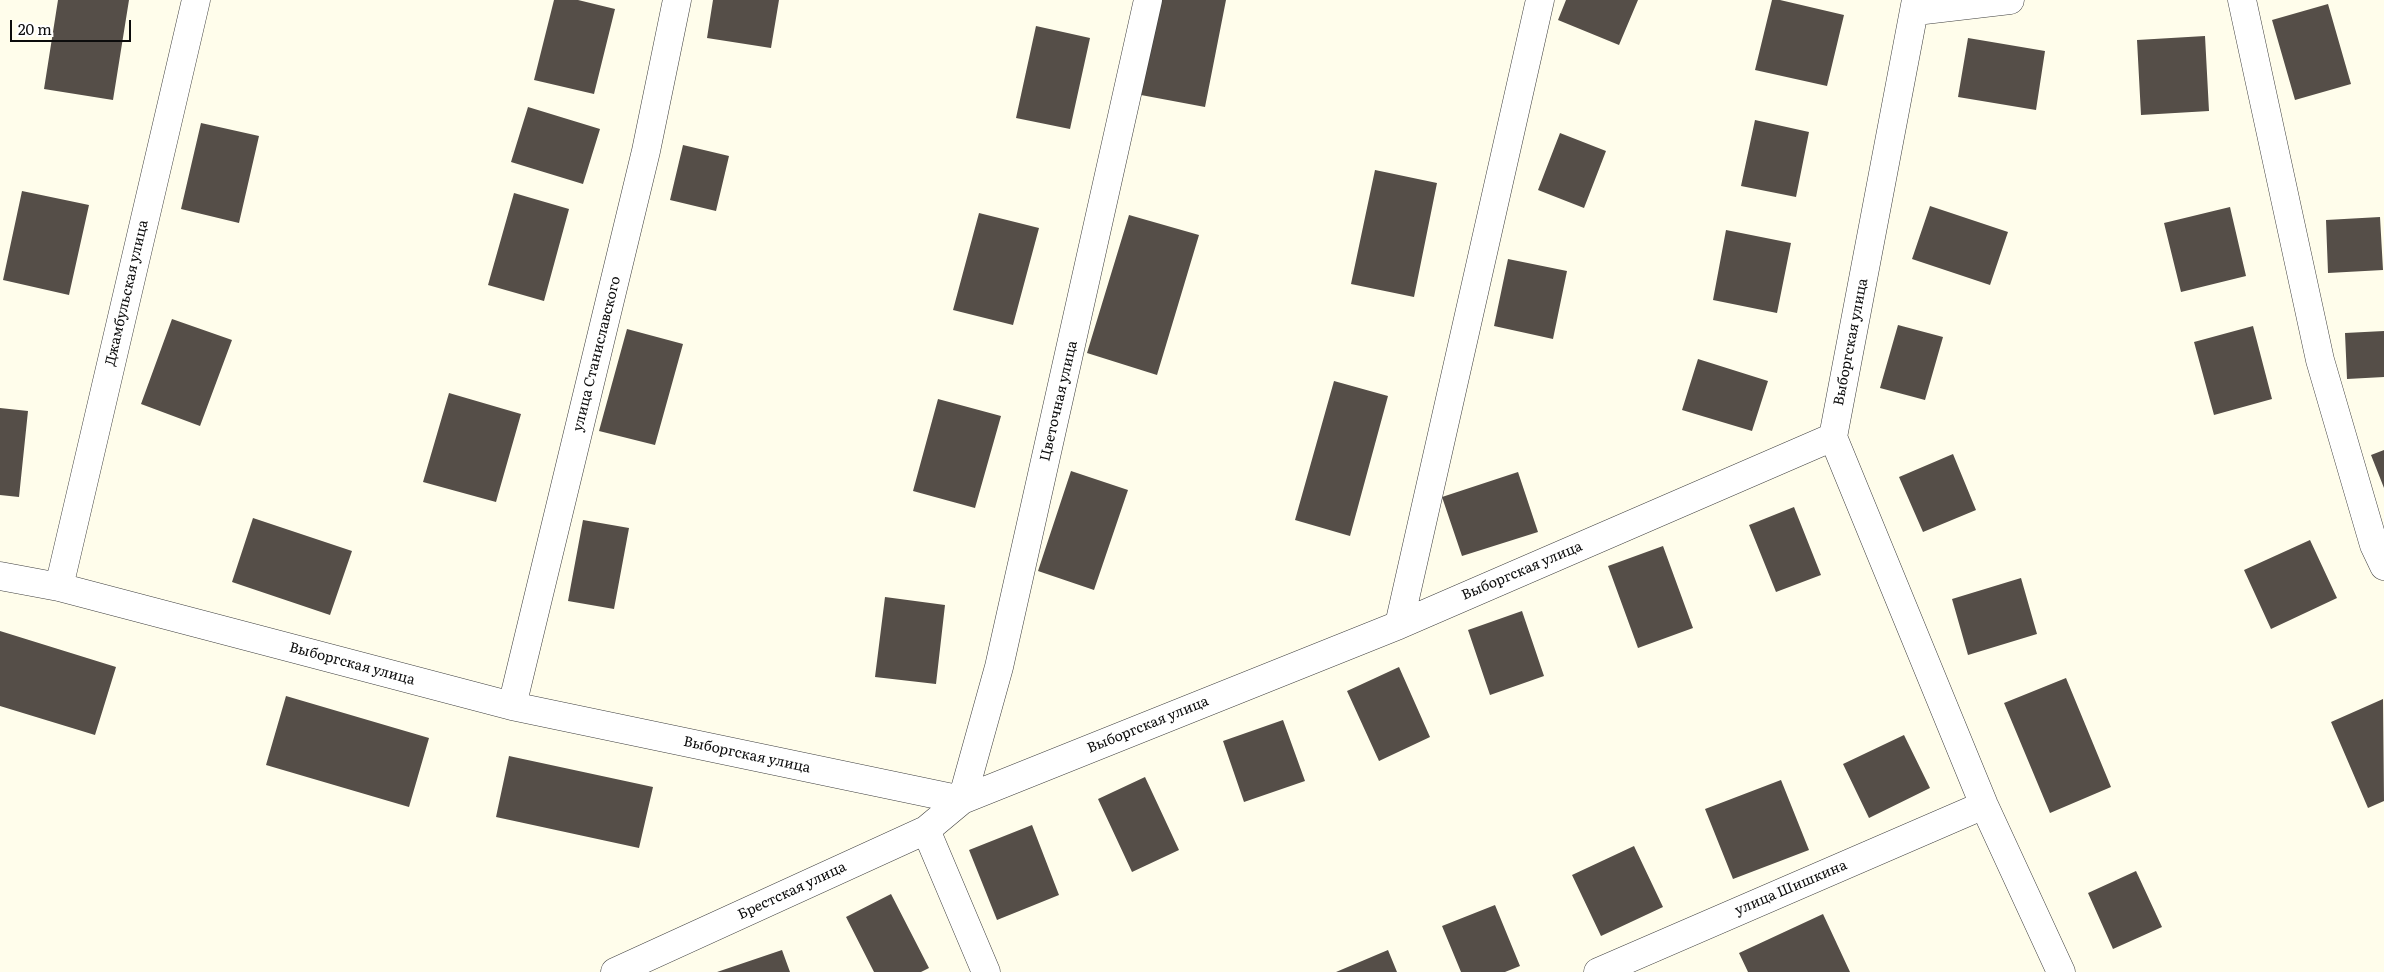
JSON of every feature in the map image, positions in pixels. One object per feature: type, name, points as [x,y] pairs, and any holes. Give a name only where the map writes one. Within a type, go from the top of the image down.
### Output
[{"type":"street","name":"Джамбульская улица","points":[[59,587],[196,0]]},
{"type":"street","name":"улица Станиславского","points":[[512,706],[646,151],[677,0]]},
{"type":"street","name":"Цветочная улица","points":[[962,800],[999,668],[1148,0]]},
{"type":"street","points":[[1399,625],[1540,0]]},
{"type":"street","points":[[1916,6],[2010,0]]},
{"type":"street","points":[[2242,0],[2320,360],[2374,545],[2384,566]]},
{"type":"street","name":"Выборгская улица","points":[[0,576],[59,587],[512,706],[962,800],[1399,625],[1833,437],[1916,6]]},
{"type":"street","points":[[1833,437],[1984,805],[2061,972]]},
{"type":"street","name":"Брестская улица","points":[[616,972],[926,830],[962,800]]},
{"type":"street","name":"улица Шишкина","points":[[1598,972],[1984,805]]},
{"type":"street","points":[[926,830],[986,972]]},
{"type":"building","points":[[58,0],[129,0],[113,100],[44,89]]},
{"type":"building","points":[[554,0],[578,0],[615,9],[594,94],[534,80]]},
{"type":"building","points":[[713,0],[779,0],[771,48],[707,38]]},
{"type":"building","points":[[1159,0],[1226,0],[1205,107],[1141,95]]},
{"type":"building","points":[[1566,0],[1638,0],[1619,45],[1558,20]]},
{"type":"building","points":[[1772,0],[1780,0],[1844,15],[1827,86],[1755,70]]},
{"type":"building","points":[[2328,4],[2351,84],[2295,100],[2272,20]]},
{"type":"building","points":[[1036,26],[1090,38],[1070,129],[1016,118]]},
{"type":"building","points":[[2205,36],[2209,111],[2141,115],[2137,40]]},
{"type":"building","points":[[1968,38],[2045,51],[2036,110],[1958,97]]},
{"type":"building","points":[[528,107],[600,129],[583,184],[511,162]]},
{"type":"building","points":[[1755,120],[1809,132],[1796,197],[1741,186]]},
{"type":"building","points":[[201,123],[259,136],[239,223],[181,209]]},
{"type":"building","points":[[1560,133],[1606,151],[1584,208],[1538,190]]},
{"type":"building","points":[[683,145],[729,156],[716,211],[670,200]]},
{"type":"building","points":[[1375,170],[1437,183],[1414,297],[1351,284]]},
{"type":"building","points":[[22,191],[89,205],[69,295],[3,280]]},
{"type":"building","points":[[514,193],[569,209],[544,301],[488,285]]},
{"type":"building","points":[[1930,206],[2008,232],[1990,285],[1912,259]]},
{"type":"building","points":[[2230,207],[2246,276],[2181,292],[2164,223]]},
{"type":"building","points":[[979,213],[1039,228],[1013,325],[953,310]]},
{"type":"building","points":[[1129,215],[1199,235],[1157,375],[1087,353]]},
{"type":"building","points":[[2380,217],[2383,270],[2328,273],[2326,220]]},
{"type":"building","points":[[1726,230],[1791,243],[1777,313],[1713,300]]},
{"type":"building","points":[[1508,259],[1567,271],[1553,339],[1494,326]]},
{"type":"building","points":[[172,319],[232,340],[200,426],[141,404]]},
{"type":"building","points":[[1898,325],[1943,337],[1925,400],[1880,388]]},
{"type":"building","points":[[2253,326],[2272,399],[2214,415],[2194,342]]},
{"type":"building","points":[[627,329],[683,344],[655,445],[599,431]]},
{"type":"building","points":[[2384,331],[2384,377],[2347,379],[2345,333]]},
{"type":"building","points":[[1698,359],[1768,381],[1752,431],[1682,410]]},
{"type":"building","points":[[1334,381],[1388,396],[1350,536],[1295,520]]},
{"type":"building","points":[[449,393],[521,414],[496,502],[423,482]]},
{"type":"building","points":[[938,399],[1001,416],[975,508],[913,491]]},
{"type":"building","points":[[0,408],[28,411],[19,497],[0,495]]},
{"type":"building","points":[[2384,450],[2384,488],[2371,455]]},
{"type":"building","points":[[1953,454],[1976,510],[1923,532],[1899,477]]},
{"type":"building","points":[[1071,471],[1128,490],[1094,590],[1038,571]]},
{"type":"building","points":[[1518,472],[1538,532],[1462,556],[1442,497]]},
{"type":"building","points":[[1794,507],[1821,575],[1776,592],[1749,525]]},
{"type":"building","points":[[253,518],[352,551],[330,615],[232,582]]},
{"type":"building","points":[[583,520],[629,528],[614,609],[568,601]]},
{"type":"building","points":[[2310,540],[2337,598],[2271,629],[2244,570]]},
{"type":"building","points":[[1663,546],[1693,628],[1638,648],[1608,566]]},
{"type":"building","points":[[2021,578],[2037,634],[1968,655],[1952,599]]},
{"type":"building","points":[[885,597],[945,605],[936,684],[875,677]]},
{"type":"building","points":[[1522,611],[1544,676],[1490,695],[1468,630]]},
{"type":"building","points":[[0,631],[116,667],[95,735],[0,706]]},
{"type":"building","points":[[1399,667],[1430,737],[1379,761],[1347,691]]},
{"type":"building","points":[[2066,678],[2111,787],[2050,813],[2004,703]]},
{"type":"building","points":[[286,696],[429,738],[409,807],[266,765]]},
{"type":"building","points":[[2383,699],[2384,801],[2368,808],[2331,722]]},
{"type":"building","points":[[1283,720],[1305,781],[1244,802],[1223,741]]},
{"type":"building","points":[[1904,735],[1930,788],[1869,818],[1843,764]]},
{"type":"building","points":[[509,756],[653,787],[639,848],[496,817]]},
{"type":"building","points":[[1145,777],[1179,850],[1132,872],[1098,799]]},
{"type":"building","points":[[1781,780],[1809,850],[1733,879],[1705,809]]},
{"type":"building","points":[[1032,825],[1059,895],[997,920],[969,850]]},
{"type":"building","points":[[1634,846],[1663,907],[1601,936],[1572,875]]},
{"type":"building","points":[[2136,871],[2162,927],[2113,949],[2088,893]]},
{"type":"building","points":[[891,894],[929,968],[921,972],[874,972],[846,917]]},
{"type":"building","points":[[1495,905],[1520,966],[1505,972],[1461,972],[1442,926]]},
{"type":"building","points":[[1823,914],[1850,972],[1748,972],[1739,953]]},
{"type":"building","points":[[782,950],[790,972],[717,972]]},
{"type":"building","points":[[1388,950],[1397,972],[1336,972]]}]
